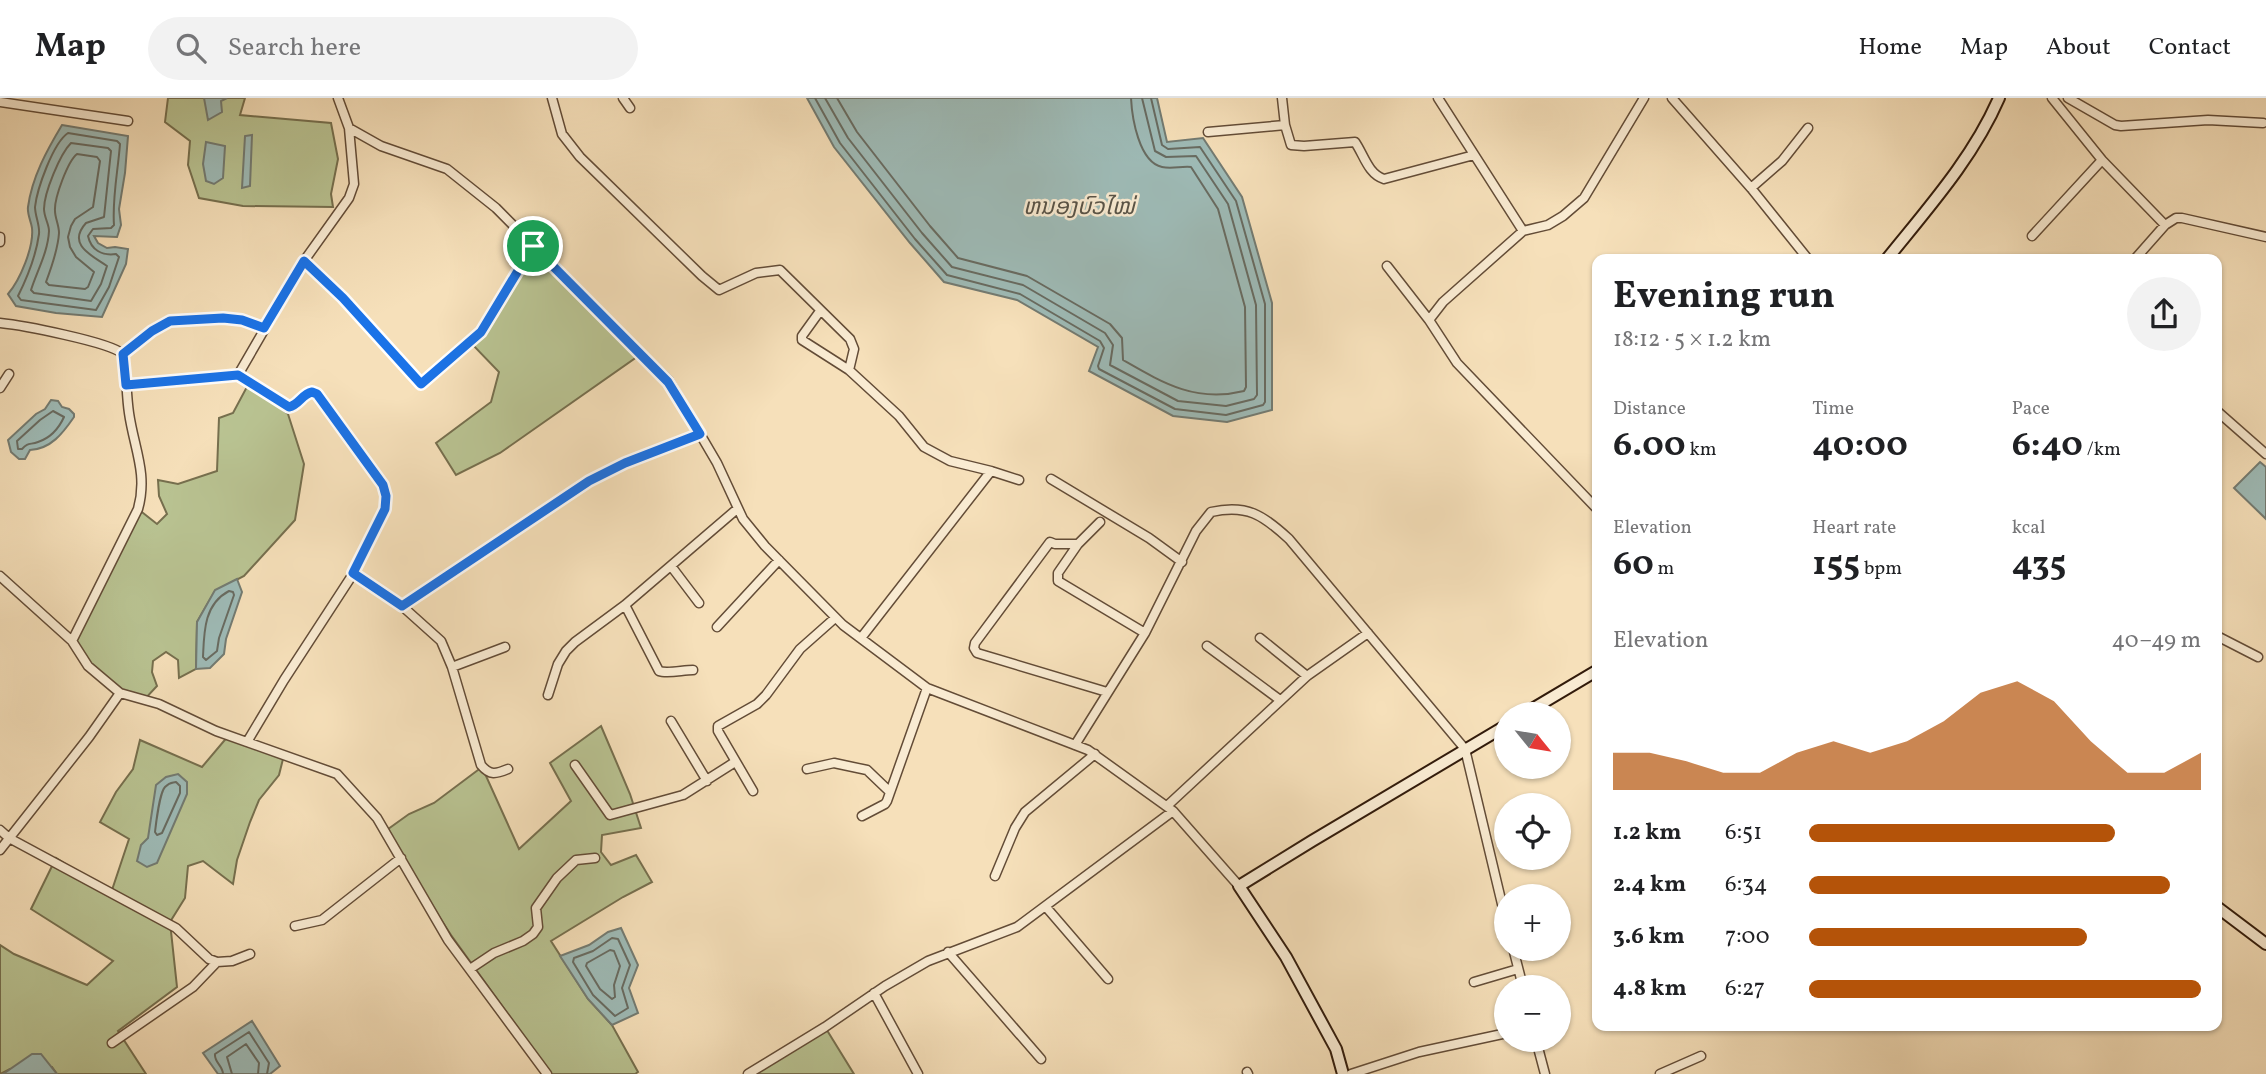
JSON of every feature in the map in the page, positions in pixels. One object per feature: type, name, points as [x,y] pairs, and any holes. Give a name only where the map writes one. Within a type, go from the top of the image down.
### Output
[{"type":"street","points":[[238,375],[304,261],[340,213],[352,191],[354,184],[349,128],[338,98]]},
{"type":"street","points":[[552,98],[562,134],[580,157],[702,276],[719,290],[756,273],[780,270],[850,339],[854,349],[849,370]]},
{"type":"street","points":[[623,98],[630,108]]},
{"type":"street","points":[[1282,98],[1289,143],[1294,146],[1356,142],[1377,176],[1384,178],[1474,155]]},
{"type":"street","points":[[1438,98],[1523,232]]},
{"type":"street","points":[[1429,320],[1443,302],[1523,232],[1548,225],[1584,198],[1644,98]]},
{"type":"street","points":[[1672,98],[1751,188],[1804,254]]},
{"type":"street","points":[[1891,254],[1966,157],[1989,122],[1999,98]]},
{"type":"street","points":[[2053,98],[2102,160],[2165,225]]},
{"type":"street","points":[[2068,98],[2121,126],[2208,120],[2263,122]]},
{"type":"street","points":[[0,102],[128,121]]},
{"type":"street","points":[[1208,132],[1285,125]]},
{"type":"street","points":[[349,128],[381,146],[447,169],[496,208],[668,382],[717,463],[737,509],[765,546],[835,618],[927,688],[1095,754],[1170,809],[1240,886],[1297,978],[1336,1049],[1343,1074]]},
{"type":"street","points":[[1751,188],[1782,160],[1808,128]]},
{"type":"street","points":[[2032,236],[2102,160]]},
{"type":"street","points":[[2139,254],[2165,225],[2176,218],[2266,237]]},
{"type":"street","points":[[304,261],[343,298],[421,384],[481,332],[533,246]]},
{"type":"street","points":[[1387,266],[1429,320],[1457,363],[1592,504]]},
{"type":"street","points":[[820,311],[802,336],[802,340],[849,370],[899,416],[924,447],[950,461],[1019,480]]},
{"type":"street","points":[[123,354],[152,331],[170,321],[223,318],[242,320],[264,328]]},
{"type":"street","points":[[1,321],[115,348],[123,354],[129,415],[143,476],[141,499],[72,641]]},
{"type":"street","points":[[0,388],[9,374]]},
{"type":"street","points":[[126,385],[238,375],[289,407],[295,406],[307,393],[312,392],[317,394],[383,485],[385,509],[353,573],[247,742]]},
{"type":"street","points":[[2222,415],[2266,454]]},
{"type":"street","points":[[402,606],[589,481],[625,463],[700,434]]},
{"type":"street","points":[[861,638],[991,471]]},
{"type":"street","points":[[1051,480],[1150,538],[1182,562]]},
{"type":"street","points":[[1075,745],[1145,633],[1196,531],[1211,512],[1231,507],[1247,510],[1277,528],[1289,539],[1465,749],[1497,884]]},
{"type":"street","points":[[548,695],[558,664],[566,651],[625,605],[737,509]]},
{"type":"street","points":[[1100,522],[1078,544],[1058,573],[1058,581],[1145,633]]},
{"type":"street","points":[[1078,544],[1050,542],[975,643],[974,648],[978,653],[1107,692]]},
{"type":"street","points":[[717,627],[779,560]]},
{"type":"street","points":[[671,566],[699,603]]},
{"type":"street","points":[[353,573],[402,606],[441,641],[452,667],[481,765],[487,772],[494,774],[508,769]]},
{"type":"street","points":[[0,576],[72,641],[89,666],[120,693],[159,704],[216,731],[337,774],[377,818],[448,940],[547,1074]]},
{"type":"street","points":[[625,605],[659,671],[663,673],[693,670]]},
{"type":"street","points":[[753,790],[718,731],[719,726],[757,704],[800,649],[835,618]]},
{"type":"street","points":[[748,1074],[928,961],[1017,927],[1046,907],[1170,809],[1307,676],[1368,633]]},
{"type":"street","points":[[1259,638],[1307,676]]},
{"type":"street","points":[[2222,639],[2258,657]]},
{"type":"street","points":[[1207,646],[1280,700]]},
{"type":"street","points":[[452,667],[505,647]]},
{"type":"street","points":[[1544,702],[1592,674]]},
{"type":"street","points":[[862,816],[885,804],[927,688]]},
{"type":"street","points":[[0,850],[120,693]]},
{"type":"street","points":[[671,721],[707,781]]},
{"type":"street","points":[[1240,886],[1494,732]]},
{"type":"street","points":[[995,876],[1015,828],[1026,812],[1095,754]]},
{"type":"street","points":[[575,765],[610,815],[683,795],[735,762]]},
{"type":"street","points":[[807,769],[834,763],[867,770],[890,792]]},
{"type":"street","points":[[0,830],[9,838],[176,928],[209,959],[217,962],[232,961],[250,954]]},
{"type":"street","points":[[295,926],[322,920],[401,858]]},
{"type":"street","points":[[470,969],[494,953],[533,934],[538,927],[536,908],[557,878],[576,860],[595,859]]},
{"type":"street","points":[[1046,907],[1108,979]]},
{"type":"street","points":[[2222,911],[2266,944]]},
{"type":"street","points":[[948,952],[1041,1059]]},
{"type":"street","points":[[1516,961],[1519,975]]},
{"type":"street","points":[[112,1043],[193,987],[217,962]]},
{"type":"street","points":[[1474,982],[1518,969]]},
{"type":"street","points":[[874,993],[918,1074]]},
{"type":"street","points":[[1351,1074],[1419,1052],[1494,1036]]},
{"type":"street","points":[[1539,1052],[1545,1074]]},
{"type":"street","points":[[1660,1074],[1701,1056]]},
{"type":"green space","points":[[168,98],[245,98],[240,115],[331,123],[338,159],[331,194],[333,207],[243,206],[199,198],[188,165],[190,141],[165,122]]},
{"type":"green space","points":[[533,246],[641,354],[500,453],[456,475],[436,443],[491,402],[499,372],[469,341]]},
{"type":"green space","points":[[249,383],[288,414],[304,464],[295,520],[244,576],[215,591],[197,622],[196,669],[179,678],[178,660],[166,652],[153,661],[152,672],[157,686],[144,700],[132,697],[103,678],[72,641],[138,509],[157,524],[167,514],[159,496],[158,480],[178,484],[217,471],[219,418],[233,413]]},
{"type":"green space","points":[[601,726],[630,794],[641,828],[602,835],[601,852],[611,865],[636,855],[652,882],[551,941],[588,999],[612,1025],[638,1072],[551,1074],[451,935],[384,832],[409,814],[434,803],[482,767],[519,849],[571,801],[550,763]]},
{"type":"green space","points":[[229,735],[284,755],[279,775],[259,800],[250,822],[237,860],[233,884],[203,861],[188,866],[185,898],[170,922],[177,987],[118,1031],[146,1074],[57,1074],[52,1067],[10,1069],[0,1074],[0,945],[14,954],[87,985],[113,961],[31,909],[56,858],[111,893],[129,839],[100,822],[116,792],[133,769],[140,740],[202,767]]},
{"type":"green space","points":[[825,1027],[854,1074],[754,1074]]},
{"type":"water","points":[[204,98],[227,98],[221,101],[222,112],[208,120]]},
{"type":"water","name":"ຫນອງບົວໄໝ່","points":[[807,98],[1157,98],[1167,142],[1203,138],[1242,197],[1272,303],[1272,410],[1227,422],[1173,416],[1089,371],[1098,347],[1017,300],[944,282],[834,147]]},
{"type":"water","points":[[62,125],[128,136],[119,209],[121,225],[117,237],[94,236],[98,243],[107,248],[128,249],[126,264],[102,317],[16,306],[8,294],[21,272],[31,244],[32,228],[28,210],[33,185]]},
{"type":"water","points":[[252,135],[250,186],[242,188],[245,136]]},
{"type":"water","points":[[206,142],[225,146],[223,178],[214,184],[206,181],[203,164]]},
{"type":"water","points":[[51,400],[58,401],[62,407],[69,409],[74,417],[50,443],[30,450],[25,459],[19,459],[11,452],[8,440],[45,409]]},
{"type":"water","points":[[2260,462],[2266,467],[2266,519],[2234,488]]},
{"type":"water","points":[[237,579],[242,592],[226,639],[224,654],[210,668],[196,669],[197,622],[215,590]]},
{"type":"water","points":[[178,774],[187,782],[187,794],[157,863],[147,867],[137,861],[141,845],[148,838],[156,785],[166,777]]},
{"type":"water","points":[[621,928],[638,965],[629,988],[638,1013],[612,1025],[588,999],[560,956],[589,945],[608,932]]},
{"type":"water","points":[[252,1021],[280,1066],[270,1074],[218,1074],[203,1053]]},
{"type":"water","points":[[32,1054],[41,1054],[57,1074],[3,1074]]},
{"type":"route","points":[[533,246],[668,382],[700,434],[625,463],[589,481],[402,606],[353,573],[385,509],[386,496],[383,485],[317,394],[307,393],[295,406],[289,407],[238,375],[126,385],[123,354],[152,331],[170,321],[223,318],[242,320],[264,328],[304,261],[343,298],[421,384],[481,332],[533,246]]}]
